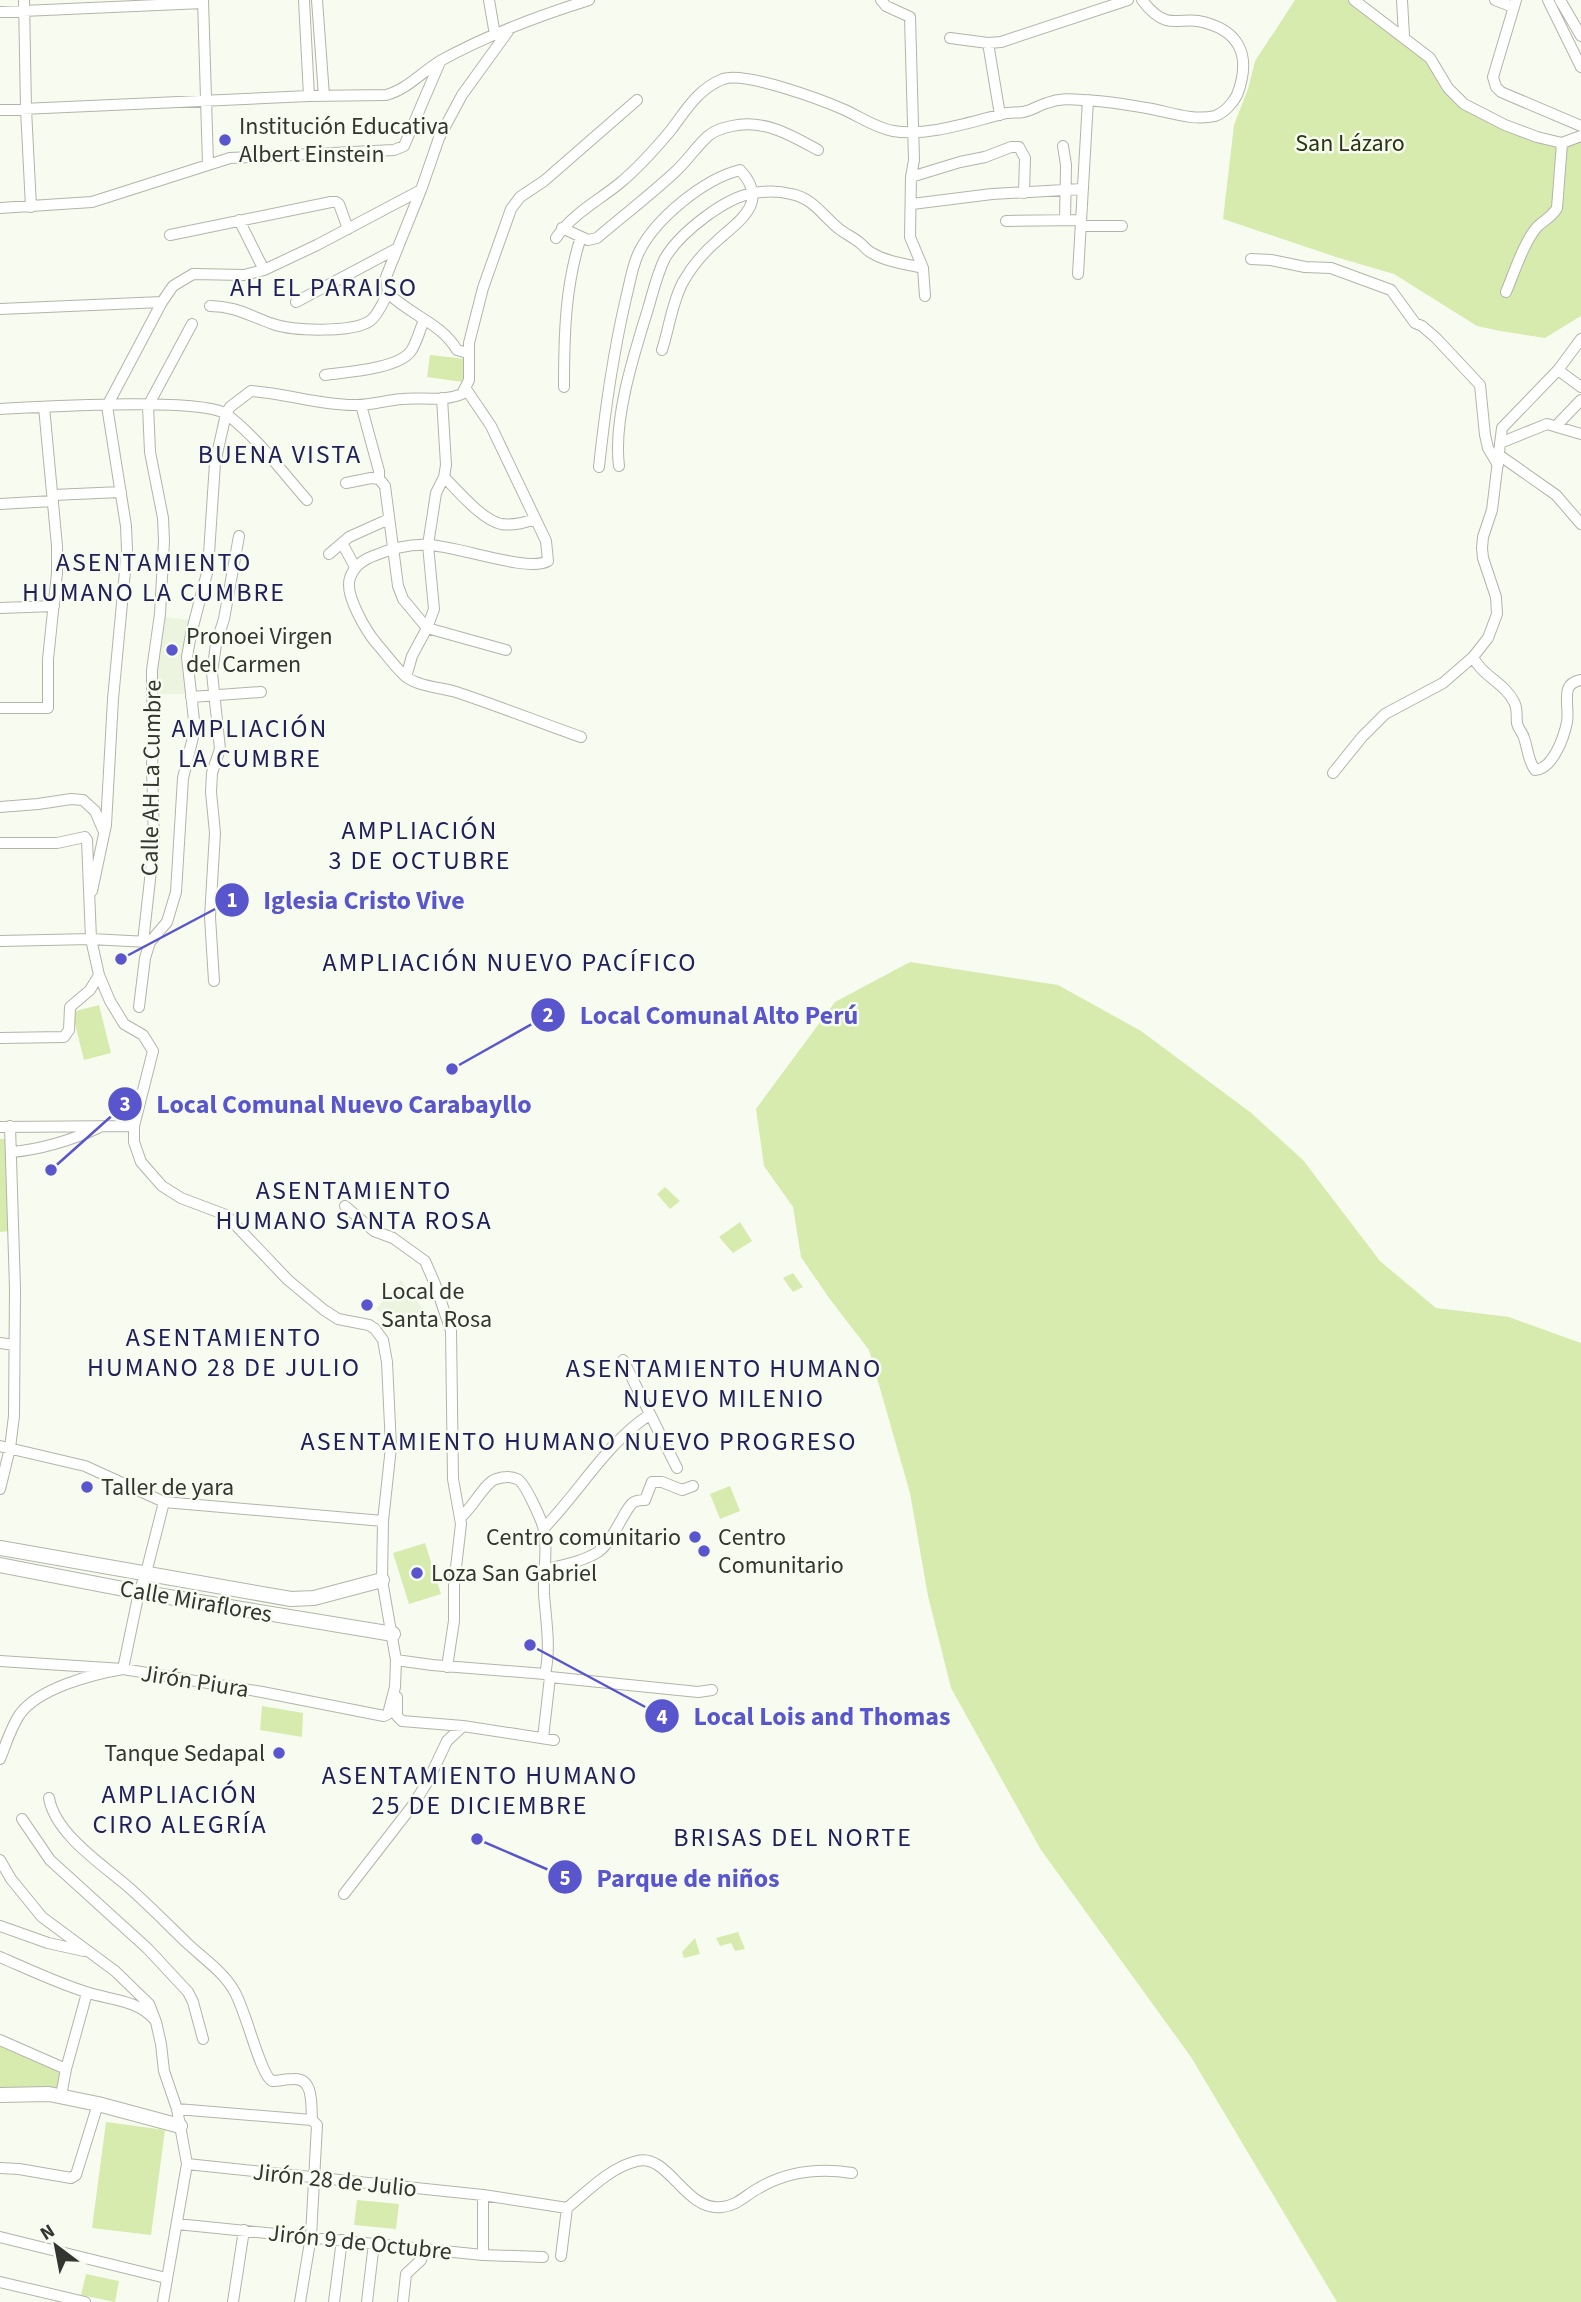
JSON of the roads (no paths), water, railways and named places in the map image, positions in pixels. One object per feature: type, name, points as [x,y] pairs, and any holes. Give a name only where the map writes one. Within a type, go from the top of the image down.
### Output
[{"type":"street","points":[[304,0],[309,96]]},
{"type":"street","points":[[317,0],[324,96]]},
{"type":"street","points":[[489,0],[495,34]]},
{"type":"street","points":[[0,110],[386,95],[394,93],[440,62],[495,34],[589,0]]},
{"type":"street","points":[[881,0],[886,6],[910,17],[914,160],[911,177],[910,237],[923,268],[926,296]]},
{"type":"street","points":[[950,38],[1001,42],[1128,0]]},
{"type":"street","points":[[818,150],[766,125],[741,124],[718,130],[710,134],[690,159],[665,182],[597,238],[588,240],[559,233],[645,159],[694,98],[724,79],[734,77],[820,99],[888,130],[913,133],[1022,112],[1058,100],[1088,100],[1149,108],[1185,117],[1217,116],[1234,101],[1240,86],[1243,53],[1232,36],[1217,28],[1197,21],[1167,20],[1151,11],[1142,0]]},
{"type":"street","points":[[1354,0],[1430,58],[1448,88],[1464,104],[1505,125],[1562,143],[1581,135]]},
{"type":"street","points":[[1402,0],[1404,36]]},
{"type":"street","points":[[1495,0],[1515,4],[1493,77],[1496,86],[1501,92],[1581,126]]},
{"type":"street","points":[[1548,0],[1581,67]]},
{"type":"street","points":[[1560,0],[1581,36]]},
{"type":"street","points":[[0,12],[24,5],[203,2],[208,164]]},
{"type":"street","points":[[24,5],[31,207]]},
{"type":"street","points":[[210,306],[227,306],[288,329],[338,329],[372,320],[388,293],[386,277],[439,138],[451,113],[511,28]]},
{"type":"street","points":[[988,43],[1000,115]]},
{"type":"street","points":[[0,208],[100,200],[230,158],[394,150],[404,146],[440,62]]},
{"type":"street","points":[[0,941],[91,939],[146,942],[167,922],[176,892],[183,778],[195,729],[187,657],[208,569],[215,463],[230,407],[251,391],[270,392],[307,401],[361,405],[402,399],[452,398],[461,394],[469,380],[468,353],[483,288],[511,209],[520,197],[544,181],[637,100]]},
{"type":"street","points":[[1078,274],[1088,100]]},
{"type":"street","points":[[1506,292],[1537,226],[1554,214],[1557,208],[1562,143]]},
{"type":"street","points":[[1063,146],[1066,165],[1065,220]]},
{"type":"street","points":[[911,177],[1019,147],[1025,158],[1024,193]]},
{"type":"street","points":[[600,467],[603,427],[616,342],[639,251],[669,215],[693,194],[723,175],[740,170],[753,193],[751,206],[746,215],[694,264],[681,286],[662,350]]},
{"type":"street","points":[[912,204],[992,194],[1083,189]]},
{"type":"street","points":[[89,904],[104,832],[113,699],[128,550],[107,406],[162,302],[178,282],[193,274],[244,275],[264,270],[421,191]]},
{"type":"street","points":[[620,466],[617,450],[620,424],[637,345],[658,274],[666,257],[681,239],[726,203],[753,193],[788,193],[802,196],[814,204],[837,228],[871,253],[891,261],[923,268]]},
{"type":"street","points":[[170,235],[336,202],[348,229]]},
{"type":"street","points":[[239,220],[264,270]]},
{"type":"street","points":[[1006,221],[1065,220],[1122,226]]},
{"type":"street","points":[[564,387],[564,336],[573,261],[581,237]]},
{"type":"street","points":[[296,302],[396,249]]},
{"type":"street","points":[[1251,259],[1331,268],[1391,290],[1415,323],[1436,338],[1480,385],[1488,448],[1498,460],[1556,495],[1581,524]]},
{"type":"street","points":[[388,293],[404,308],[443,331],[457,350],[468,353]]},
{"type":"street","points":[[0,309],[162,302]]},
{"type":"street","points":[[325,376],[386,365],[402,359],[411,351],[424,320]]},
{"type":"street","points":[[148,406],[192,324]]},
{"type":"street","points":[[1334,773],[1362,737],[1385,715],[1443,682],[1472,657],[1488,638],[1497,614],[1496,597],[1482,548],[1492,510],[1502,428],[1558,370],[1581,339]]},
{"type":"street","points":[[1558,370],[1581,387]]},
{"type":"street","points":[[466,389],[491,426],[546,541],[548,561],[542,564],[500,559],[428,545],[393,549],[365,559],[355,566],[348,584],[366,631],[406,677],[419,684],[452,691],[581,737]]},
{"type":"street","points":[[406,677],[412,656],[434,609],[428,545],[436,493],[444,477],[446,465],[442,398]]},
{"type":"street","points":[[1556,426],[1581,400]]},
{"type":"street","points":[[0,409],[185,405],[208,408],[226,414],[307,500]]},
{"type":"street","points":[[361,405],[379,479],[385,486],[398,586],[403,599],[427,628],[506,650]]},
{"type":"street","name":"Calle AH La Cumbre","points":[[138,1007],[145,958],[154,844],[152,765],[155,718],[152,670],[160,614],[164,541],[163,518],[150,452],[148,406]]},
{"type":"street","points":[[0,708],[48,708],[48,659],[57,547],[44,407]]},
{"type":"street","points":[[1500,443],[1547,424],[1581,434]]},
{"type":"street","points":[[444,477],[471,504],[499,524],[518,524],[535,519]]},
{"type":"street","points":[[346,483],[379,479]]},
{"type":"street","points":[[0,503],[121,492]]},
{"type":"street","points":[[329,554],[359,531],[389,519]]},
{"type":"street","points":[[214,981],[210,917],[215,833],[211,793],[212,773],[220,749],[212,673],[239,537]]},
{"type":"street","points":[[342,543],[355,566]]},
{"type":"street","points":[[0,608],[54,606]]},
{"type":"street","points":[[1472,657],[1478,667],[1514,700],[1518,713],[1517,725],[1535,770],[1548,764],[1556,751],[1567,723],[1568,689],[1580,679]]},
{"type":"street","points":[[191,697],[261,692]]},
{"type":"street","points":[[0,807],[83,800],[95,811],[104,832]]},
{"type":"street","points":[[0,843],[57,843],[85,837],[88,851],[91,939],[99,975],[124,1024],[143,1035],[153,1051],[134,1126],[134,1142],[141,1162],[162,1186],[181,1198],[226,1215],[288,1280],[324,1310],[338,1319],[369,1325],[380,1334],[387,1362],[391,1447],[383,1521],[382,1580],[393,1634],[398,1718],[402,1721],[463,1726],[548,1739],[544,1528],[524,1484],[517,1479],[506,1477],[491,1481],[467,1513],[460,1518]]},
{"type":"street","points":[[0,1038],[64,1037],[69,1030],[70,1007],[84,996],[99,975]]},
{"type":"street","points":[[0,1489],[5,1447],[14,1416],[10,1152],[5,1126],[134,1126]]},
{"type":"street","points":[[10,1152],[66,1140],[104,1126]]},
{"type":"street","points":[[345,1206],[374,1231],[393,1238],[425,1261],[451,1331],[453,1479],[460,1518],[454,1621],[447,1667]]},
{"type":"street","points":[[0,1245],[13,1251]]},
{"type":"street","points":[[0,1343],[14,1345]]},
{"type":"street","points":[[622,1360],[677,1468]]},
{"type":"street","points":[[544,1528],[614,1443],[629,1428],[649,1415]]},
{"type":"street","points":[[5,1447],[85,1466],[164,1502],[383,1521]]},
{"type":"street","points":[[544,1570],[598,1552],[613,1536],[630,1505],[645,1500],[652,1482],[662,1482],[682,1490],[693,1486]]},
{"type":"street","points":[[0,1759],[12,1729],[27,1707],[85,1676],[123,1669],[139,1592],[164,1502]]},
{"type":"street","name":"Calle Miraflores","points":[[0,1548],[302,1600],[382,1580]]},
{"type":"street","name":"Calle Miraflores","points":[[0,1565],[139,1592],[393,1634]]},
{"type":"street","points":[[396,1660],[698,1692],[712,1690]]},
{"type":"street","name":"Jirón Piura","points":[[0,1661],[123,1669],[379,1715],[388,1714],[395,1687]]},
{"type":"street","points":[[344,1894],[413,1805],[447,1741],[463,1726]]},
{"type":"street","points":[[49,1798],[52,1810],[69,1833],[232,1986],[251,2030],[266,2078],[271,2081],[304,2081],[310,2090],[312,2119],[318,2132],[311,2236],[300,2302]]},
{"type":"street","points":[[22,1819],[50,1860],[148,1949],[188,1992],[203,2039]]},
{"type":"street","points":[[0,1860],[11,1879],[42,1917],[115,1971],[149,2004],[156,2022],[162,2044],[164,2071],[177,2109],[187,2164],[163,2302]]},
{"type":"street","points":[[0,1926],[91,1953]]},
{"type":"street","points":[[0,1957],[87,1993],[119,1999],[150,2015],[156,2022]]},
{"type":"street","points":[[61,2096],[87,1993]]},
{"type":"street","points":[[0,2040],[66,2069]]},
{"type":"street","points":[[0,2095],[61,2096],[180,2126]]},
{"type":"street","points":[[0,2168],[71,2178],[76,2175],[98,2104]]},
{"type":"street","points":[[177,2109],[312,2119]]},
{"type":"street","points":[[561,2256],[567,2208],[593,2184],[639,2160],[660,2166],[699,2203],[710,2208],[725,2207],[742,2200],[760,2187],[806,2170],[828,2169],[852,2173]]},
{"type":"street","name":"Jirón 28 de Julio","points":[[187,2164],[483,2195],[567,2208]]},
{"type":"street","points":[[483,2195],[483,2255]]},
{"type":"street","name":"Jirón 9 de Octubre","points":[[177,2224],[483,2255],[543,2257]]},
{"type":"street","points":[[233,2302],[244,2230]]},
{"type":"street","points":[[0,2237],[166,2278]]},
{"type":"street","points":[[334,2302],[342,2240]]},
{"type":"street","points":[[367,2302],[374,2244]]},
{"type":"street","points":[[403,2302],[406,2274],[421,2260],[424,2249]]},
{"type":"street","points":[[0,2282],[85,2302]]},
{"type":"place","name":"Institución Educativa Albert Einstein","points":[[225,140]]},
{"type":"place","name":"Pronoei Virgen del Carmen","points":[[172,650]]},
{"type":"place","name":"Iglesia Cristo Vive","points":[[121,959]]},
{"type":"place","name":"Local Comunal Alto Perú","points":[[452,1069]]},
{"type":"place","name":"Local Comunal Nuevo Carabayllo","points":[[51,1170]]},
{"type":"place","name":"Local de Santa Rosa","points":[[367,1305]]},
{"type":"place","name":"Taller de yara","points":[[87,1487]]},
{"type":"place","name":"Centro comunitario","points":[[695,1537]]},
{"type":"place","name":"Centro Comunitario","points":[[704,1551]]},
{"type":"place","name":"Loza San Gabriel","points":[[417,1573]]},
{"type":"place","name":"Local Lois and Thomas","points":[[530,1645]]},
{"type":"place","name":"Tanque Sedapal","points":[[279,1753]]},
{"type":"place","name":"Parque de niños","points":[[477,1839]]},
{"type":"district","name":"AH EL PARAISO","points":[[324,287]]},
{"type":"district","name":"BUENA VISTA","points":[[280,454]]},
{"type":"district","name":"ASENTAMIENTO HUMANO LA CUMBRE","points":[[154,577]]},
{"type":"district","name":"AMPLIACIÓN LA CUMBRE","points":[[250,743]]},
{"type":"district","name":"AMPLIACIÓN 3 DE OCTUBRE","points":[[420,845]]},
{"type":"district","name":"AMPLIACIÓN NUEVO PACÍFICO","points":[[510,962]]},
{"type":"district","name":"ASENTAMIENTO HUMANO SANTA ROSA","points":[[354,1205]]},
{"type":"district","name":"ASENTAMIENTO HUMANO 28 DE JULIO","points":[[224,1352]]},
{"type":"district","name":"ASENTAMIENTO HUMANO NUEVO MILENIO","points":[[724,1383]]},
{"type":"district","name":"ASENTAMIENTO HUMANO NUEVO PROGRESO","points":[[579,1441]]},
{"type":"district","name":"ASENTAMIENTO HUMANO 25 DE DICIEMBRE","points":[[480,1790]]},
{"type":"district","name":"AMPLIACIÓN CIRO ALEGRÍA","points":[[180,1809]]},
{"type":"district","name":"BRISAS DEL NORTE","points":[[793,1837]]},
{"type":"park label","name":"San Lázaro","points":[[1350,143]]}]
